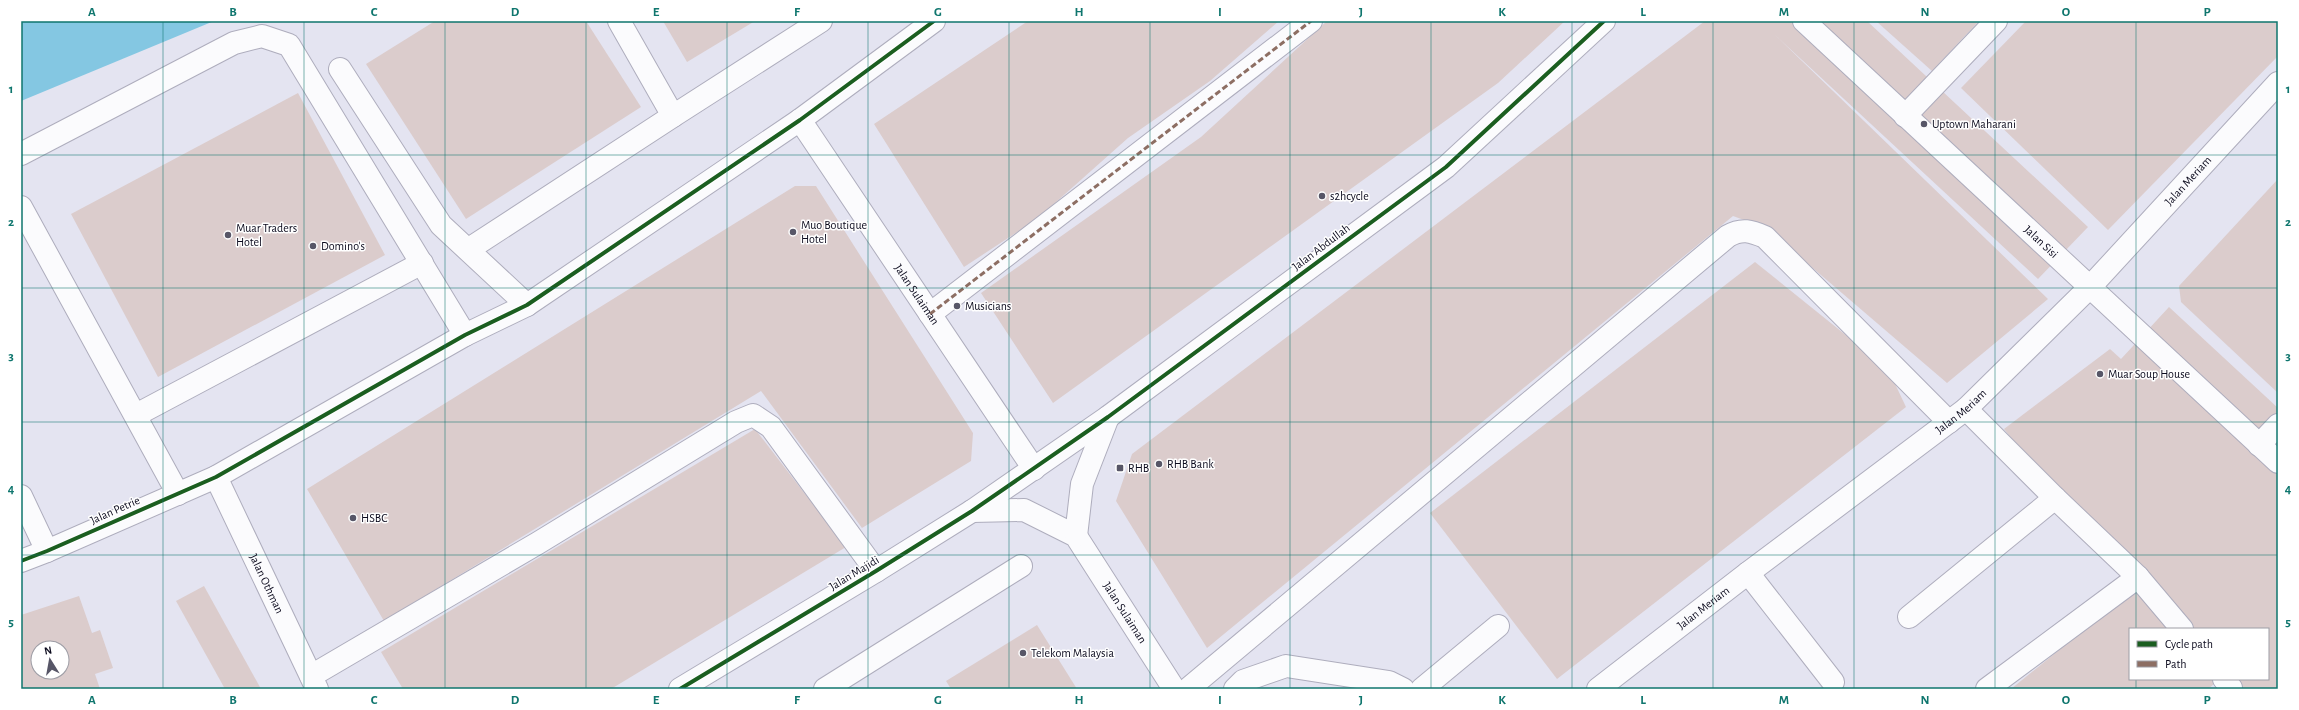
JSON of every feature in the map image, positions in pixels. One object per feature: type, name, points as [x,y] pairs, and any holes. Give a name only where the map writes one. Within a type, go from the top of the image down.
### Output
[{"type":"street","points":[[619,21],[673,116]]},
{"type":"street","points":[[469,249],[821,21]]},
{"type":"street","name":"Jalan Petrie","points":[[21,561],[216,477],[465,335],[527,305],[800,120],[934,21]]},
{"type":"street","points":[[930,314],[1311,21]]},
{"type":"street","name":"Jalan Abdullah","points":[[1034,469],[1108,418],[1446,167],[1604,21]]},
{"type":"street","name":"Jalan Sisi","points":[[1804,21],[2278,462]]},
{"type":"street","points":[[1905,116],[1996,21]]},
{"type":"street","points":[[21,154],[234,43],[262,36],[289,45],[465,335]]},
{"type":"street","points":[[340,69],[441,225],[469,249],[527,305]]},
{"type":"street","name":"Jalan Meriam","points":[[1598,689],[1966,408],[2090,287],[2278,83]]},
{"type":"street","name":"Jalan Sulaiman","points":[[800,120],[1034,469]]},
{"type":"street","points":[[21,207],[178,494]]},
{"type":"street","points":[[1188,689],[1728,236],[1738,230],[1752,231],[1765,237],[1949,422]]},
{"type":"street","points":[[136,415],[422,263]]},
{"type":"street","points":[[1966,408],[2055,498],[2138,577],[2181,628]]},
{"type":"street","points":[[314,683],[538,543],[736,422],[753,415],[771,427],[876,571]]},
{"type":"street","points":[[972,511],[1024,510],[1076,536],[1082,484],[1108,418]]},
{"type":"street","points":[[2259,445],[2278,425]]},
{"type":"street","name":"Jalan Majidi","points":[[680,689],[876,571],[972,511],[1034,469]]},
{"type":"street","name":"Jalan Othman","points":[[216,477],[314,683]]},
{"type":"street","points":[[21,496],[47,551]]},
{"type":"street","points":[[1909,617],[2055,498]]},
{"type":"street","name":"Jalan Sulaiman","points":[[1076,536],[1174,689]]},
{"type":"street","points":[[825,689],[1021,566]]},
{"type":"street","points":[[1748,573],[1833,682]]},
{"type":"street","points":[[1987,689],[2138,577]]},
{"type":"street","points":[[1422,689],[1498,626]]},
{"type":"street","points":[[1235,689],[1243,681],[1286,666],[1389,682],[1403,689]]},
{"type":"water","points":[[21,21],[214,21],[21,101]]},
{"type":"building","points":[[435,21],[586,21],[641,107],[466,219],[366,64]]},
{"type":"building","points":[[663,21],[755,21],[687,62]]},
{"type":"building","points":[[1028,21],[1279,21],[1210,81],[1128,138],[1037,219],[964,267],[874,124]]},
{"type":"building","points":[[1327,21],[1565,21],[1498,83],[1053,403],[981,293],[1201,137]]},
{"type":"building","points":[[1705,21],[1867,21],[2088,227],[2038,279],[1774,34],[2048,299],[1947,383],[1766,228],[1733,216],[1207,648],[1116,501],[1132,454]]},
{"type":"building","points":[[1876,21],[1979,21],[1932,71]]},
{"type":"building","points":[[2026,21],[2278,21],[2278,56],[2108,230],[1961,88]]},
{"type":"building","name":"Muar Traders Hotel","points":[[298,93],[385,255],[158,377],[71,214]]},
{"type":"building","points":[[2278,179],[2278,393],[2181,302],[2179,286]]},
{"type":"building","points":[[795,186],[816,186],[973,433],[971,461],[862,528],[761,391],[384,621],[307,489]]},
{"type":"building","points":[[1755,262],[1888,369],[1906,407],[1557,679],[1430,513]]},
{"type":"building","points":[[2169,307],[2278,408],[2278,689],[2242,689],[2234,680],[2269,680],[2269,628],[2129,628],[2129,680],[2219,680],[2208,689],[2011,689],[2133,590],[2004,429],[2110,349],[2121,359]]},
{"type":"building","points":[[755,429],[846,547],[611,689],[403,689],[381,652]]},
{"type":"building","points":[[204,586],[261,689],[225,689],[176,601]]},
{"type":"building","points":[[79,596],[92,633],[100,630],[113,668],[95,674],[100,689],[21,689],[21,615]]},
{"type":"building","name":"Telekom Malaysia","points":[[1037,625],[1077,689],[951,689],[946,681]]},
{"type":"marked path","points":[[930,314],[1311,21]]},
{"type":"cycle path","points":[[21,561],[216,477],[465,335],[527,305],[800,120],[934,21]]},
{"type":"cycle path","points":[[680,689],[876,571],[972,511],[1108,417],[1446,167],[1604,21]]},
{"type":"place","name":"Uptown Maharani","points":[[1924,124]]},
{"type":"place","name":"s2hcycle","points":[[1322,196]]},
{"type":"place","name":"Muo Boutique Hotel","points":[[793,232]]},
{"type":"place","name":"Muar Traders Hotel","points":[[228,235]]},
{"type":"place","name":"Domino's","points":[[313,246]]},
{"type":"place","name":"Musicians","points":[[957,306]]},
{"type":"place","name":"Muar Soup House","points":[[2100,374]]},
{"type":"place","name":"RHB Bank","points":[[1159,464]]},
{"type":"place","name":"RHB","points":[[1120,468]]},
{"type":"place","name":"HSBC","points":[[353,518]]},
{"type":"place","name":"Telekom Malaysia","points":[[1023,653]]}]
